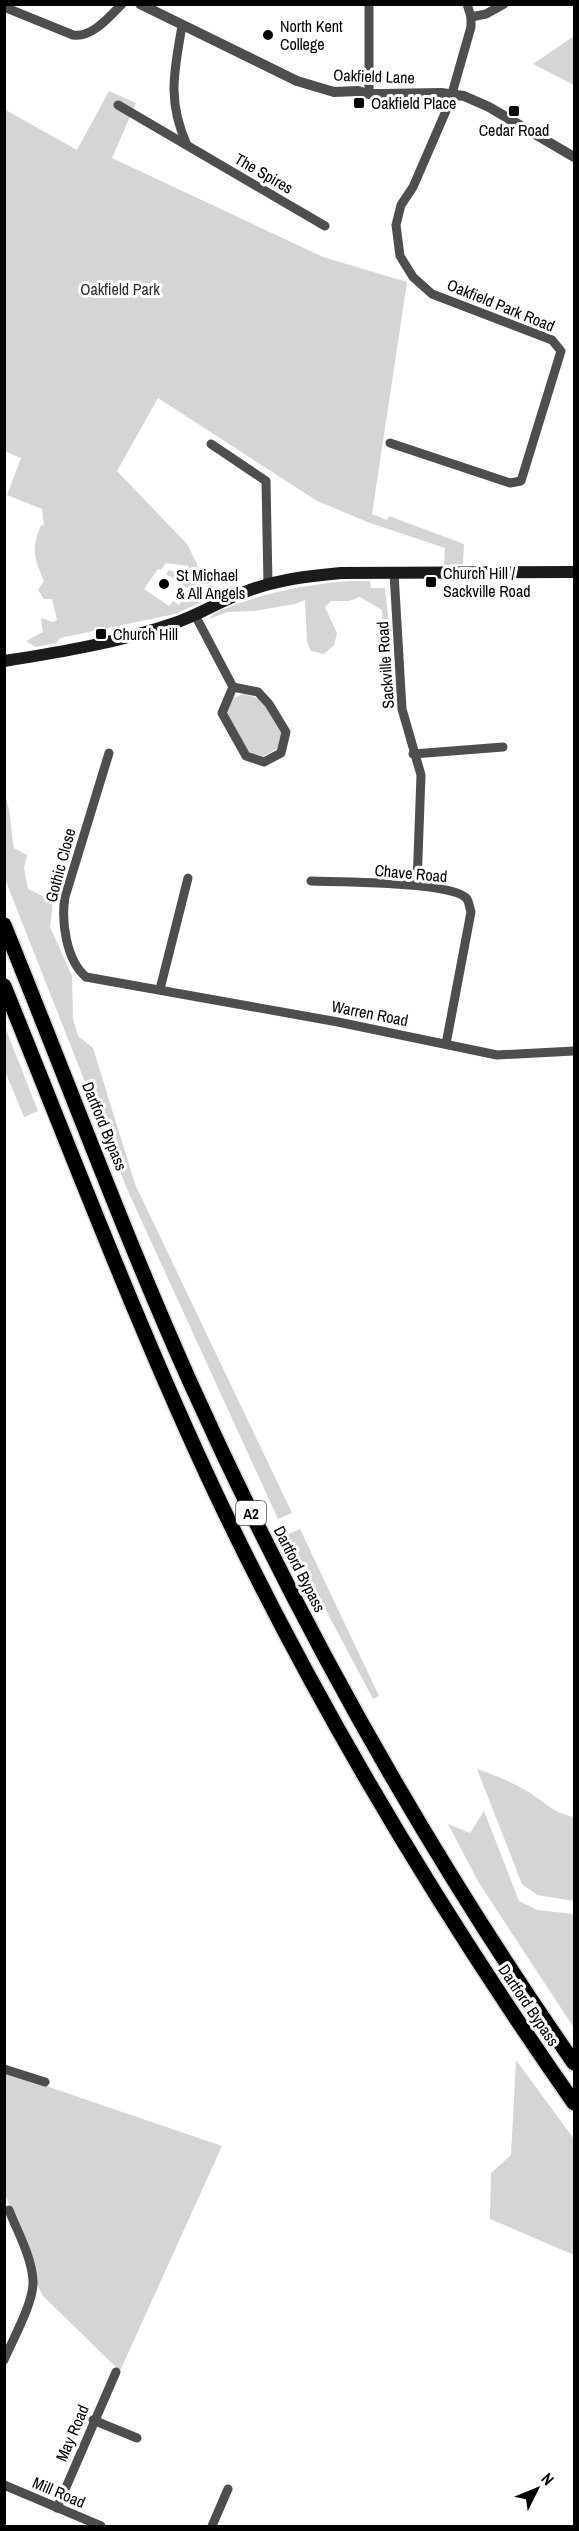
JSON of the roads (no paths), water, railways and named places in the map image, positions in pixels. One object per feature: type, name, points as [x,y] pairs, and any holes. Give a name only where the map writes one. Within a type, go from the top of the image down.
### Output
[{"type":"highway","name":"Dartford Bypass","points":[[4,925],[189,1380],[276,1564],[356,1714],[442,1862],[529,1998],[574,2062]]},
{"type":"highway","name":"Dartford Bypass","points":[[4,986],[179,1414],[256,1575],[335,1725],[425,1879],[512,2014],[574,2103]]},
{"type":"main road","points":[[4,661],[104,642],[158,628],[195,615],[242,592],[313,575],[574,572]]},
{"type":"street","points":[[4,8],[73,35],[82,36],[100,26],[122,4]]},
{"type":"street","name":"Oakfield Lane","points":[[140,4],[297,81],[334,92],[452,94],[489,107],[574,157]]},
{"type":"street","points":[[369,4],[369,94]]},
{"type":"street","points":[[452,94],[470,33],[471,17],[467,4]]},
{"type":"street","points":[[471,17],[486,14],[504,4]]},
{"type":"street","points":[[182,26],[172,79],[177,122],[187,146]]},
{"type":"street","name":"Oakfield Park Road","points":[[390,443],[510,483],[521,481],[561,351],[552,340],[432,294],[413,277],[400,256],[396,225],[401,205],[413,187],[452,94]]},
{"type":"street","name":"The Spires","points":[[118,105],[326,226]]},
{"type":"street","points":[[211,444],[266,481],[268,584]]},
{"type":"street","name":"Sackville Road","points":[[394,573],[402,709],[413,754],[421,775],[417,885]]},
{"type":"street","points":[[195,615],[233,687]]},
{"type":"street","points":[[233,687],[258,692],[269,704],[286,732],[282,753],[264,762],[246,756],[222,713],[233,687]]},
{"type":"street","points":[[413,754],[503,747]]},
{"type":"street","name":"Gothic Close","points":[[92,978],[82,974],[75,963],[64,930],[63,911],[65,897],[109,753]]},
{"type":"street","points":[[160,989],[188,878]]},
{"type":"street","name":"Chave Road","points":[[311,881],[417,885],[457,892],[467,899],[471,912],[446,1044]]},
{"type":"street","name":"Warren Road","points":[[92,978],[446,1044],[497,1056],[574,1051]]},
{"type":"street","points":[[4,2069],[45,2082]]},
{"type":"street","points":[[4,2360],[32,2294],[33,2281],[30,2264],[9,2210]]},
{"type":"street","name":"May Road","points":[[57,2508],[93,2420],[116,2372]]},
{"type":"street","points":[[93,2420],[137,2438]]},
{"type":"street","name":"Mill Road","points":[[4,2485],[101,2526]]},
{"type":"street","points":[[212,2526],[228,2489]]},
{"type":"place","name":"North Kent College","points":[[268,35]]},
{"type":"place","name":"Oakfield Place","points":[[359,103]]},
{"type":"place","name":"Cedar Road","points":[[514,111]]},
{"type":"place","name":"Church Hill / Sackville Road","points":[[431,582]]},
{"type":"place","name":"St Michael & All Angels","points":[[164,584]]},
{"type":"place","name":"Church Hill","points":[[101,634]]},
{"type":"park label","name":"Oakfield Park","points":[[120,289]]}]
